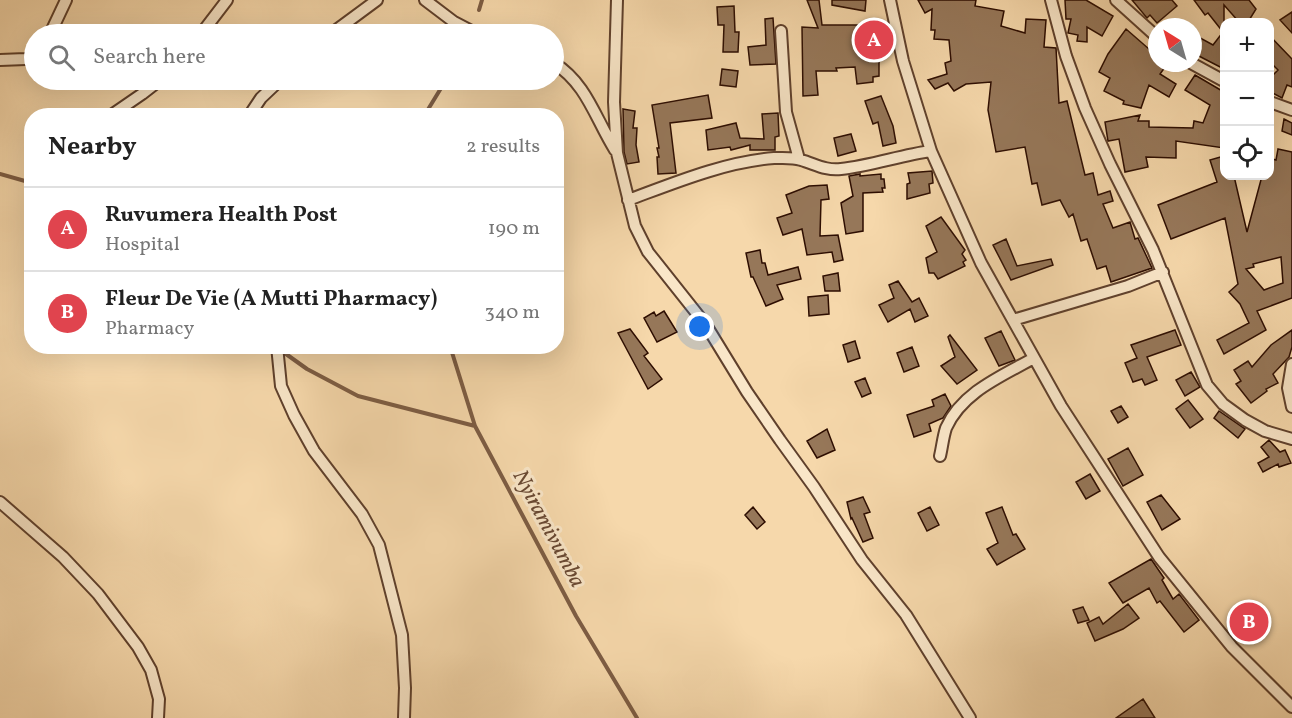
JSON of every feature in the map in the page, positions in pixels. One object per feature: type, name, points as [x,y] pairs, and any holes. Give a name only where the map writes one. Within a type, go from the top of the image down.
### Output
[{"type":"street","points":[[55,24],[66,0]]},
{"type":"street","points":[[209,24],[227,0]]},
{"type":"street","points":[[345,24],[377,0]]},
{"type":"street","points":[[425,0],[458,24]]},
{"type":"street","points":[[617,0],[614,102],[617,153],[628,201],[648,252],[706,325],[736,376],[862,560],[906,615],[970,718]]},
{"type":"street","points":[[890,0],[903,61],[931,151],[955,202],[966,233],[1034,358],[1083,443],[1159,557],[1232,648],[1292,708]]},
{"type":"street","points":[[1051,0],[1066,56],[1085,108],[1163,272],[1207,385],[1223,404],[1245,420],[1265,431],[1292,439]]},
{"type":"street","points":[[1116,0],[1148,30]]},
{"type":"street","points":[[781,31],[786,112],[799,159]]},
{"type":"street","points":[[0,60],[24,59]]},
{"type":"street","points":[[1202,69],[1220,79]]},
{"type":"street","points":[[564,70],[581,87],[617,153]]},
{"type":"street","points":[[122,108],[147,90]]},
{"type":"street","points":[[254,108],[269,90]]},
{"type":"street","points":[[1274,104],[1292,110]]},
{"type":"street","points":[[628,201],[706,172],[774,158],[799,159],[819,167],[840,170],[902,155],[931,151]]},
{"type":"street","points":[[1013,320],[1128,286],[1163,272]]},
{"type":"street","points":[[277,354],[281,386],[294,415],[314,451],[362,514],[379,545],[402,635],[404,718]]},
{"type":"street","points":[[940,456],[946,428],[962,404],[979,388],[1034,358]]},
{"type":"street","points":[[1292,364],[1288,388],[1292,407]]},
{"type":"street","points":[[0,502],[63,556],[98,594],[138,647],[151,670],[159,699],[158,718]]},
{"type":"building","points":[[807,0],[819,0],[822,25],[876,25],[877,51],[881,50],[881,60],[879,61],[879,76],[873,77],[873,82],[857,84],[855,67],[836,68],[837,71],[816,71],[818,95],[803,96],[802,27],[818,28]]},
{"type":"building","points":[[832,0],[866,0],[865,11],[832,5]]},
{"type":"building","points":[[918,0],[976,0],[975,6],[1004,11],[1001,26],[1025,33],[1026,19],[1046,20],[1044,47],[1056,48],[1059,103],[1067,101],[1085,175],[1093,173],[1098,195],[1110,191],[1113,201],[1103,204],[1113,228],[1130,222],[1135,239],[1138,238],[1152,268],[1111,282],[1106,266],[1097,269],[1087,239],[1081,241],[1073,214],[1069,217],[1060,200],[1042,205],[1037,183],[1032,184],[1025,147],[996,152],[988,110],[991,82],[966,84],[954,91],[948,83],[935,89],[928,80],[947,74],[945,63],[951,61],[949,40],[934,39],[935,30],[931,30],[932,9],[925,13]]},
{"type":"building","points":[[1065,0],[1086,0],[1113,16],[1102,36],[1087,27],[1087,42],[1077,41],[1078,35],[1068,33],[1071,19],[1066,19]]},
{"type":"building","points":[[1132,0],[1172,0],[1177,6],[1163,18],[1153,18],[1150,15],[1147,18]]},
{"type":"building","points":[[1194,0],[1249,0],[1256,9],[1250,18],[1235,18],[1224,5],[1224,18],[1220,18],[1220,28],[1208,13],[1205,15]]},
{"type":"building","points":[[734,6],[735,32],[739,32],[738,52],[723,52],[724,25],[718,25],[717,7]]},
{"type":"building","points":[[1292,12],[1292,33],[1280,20]]},
{"type":"building","points":[[773,18],[776,64],[750,65],[748,47],[766,45],[765,19]]},
{"type":"building","points":[[1126,29],[1148,48],[1148,72],[1161,72],[1160,74],[1176,84],[1169,97],[1149,85],[1141,108],[1123,104],[1124,101],[1104,91],[1110,78],[1099,72],[1108,54]]},
{"type":"building","points":[[1220,36],[1220,67],[1202,58],[1202,39],[1213,45]]},
{"type":"building","points":[[1274,40],[1292,59],[1292,87],[1287,85],[1282,98],[1274,94],[1274,74],[1278,70],[1274,66]]},
{"type":"building","points":[[722,69],[738,71],[736,87],[720,85]]},
{"type":"building","points":[[1195,75],[1220,90],[1220,147],[1176,141],[1176,158],[1146,157],[1148,167],[1125,172],[1119,139],[1108,141],[1105,122],[1140,115],[1138,121],[1149,121],[1149,127],[1193,128],[1194,121],[1203,123],[1210,105],[1185,90]]},
{"type":"building","points":[[708,95],[712,118],[670,123],[676,173],[658,174],[657,148],[659,148],[652,105]]},
{"type":"building","points":[[881,96],[893,126],[896,143],[883,146],[878,122],[873,124],[865,101]]},
{"type":"building","points":[[623,109],[635,111],[633,128],[637,128],[636,145],[639,162],[627,164],[624,152]]},
{"type":"building","points":[[778,113],[779,136],[775,137],[775,150],[750,150],[750,145],[731,150],[730,147],[708,150],[706,130],[736,123],[740,138],[764,139],[762,114]]},
{"type":"building","points":[[1284,119],[1292,123],[1292,135],[1282,131]]},
{"type":"building","points":[[851,134],[856,151],[838,156],[834,138]]},
{"type":"building","points":[[1278,149],[1292,152],[1292,298],[1257,311],[1266,330],[1224,354],[1217,340],[1249,323],[1240,304],[1229,292],[1238,284],[1225,218],[1171,239],[1158,205],[1217,182],[1210,160],[1220,157],[1220,180],[1235,180],[1247,232],[1261,180],[1274,180],[1274,159],[1276,160]],"holes":[[[1281,257],[1283,283],[1264,290],[1246,269],[1254,267],[1253,264]]]},
{"type":"building","points":[[932,171],[933,183],[929,184],[930,193],[907,199],[907,184],[910,183],[908,173]]},
{"type":"building","points":[[860,174],[860,176],[881,174],[885,188],[882,188],[883,192],[863,193],[863,231],[846,234],[841,203],[853,196],[849,176]]},
{"type":"building","points":[[827,185],[829,199],[821,200],[820,236],[838,235],[843,260],[834,262],[832,252],[807,255],[802,229],[783,235],[777,218],[792,213],[786,195],[809,186]]},
{"type":"building","points":[[941,217],[965,250],[962,254],[966,260],[963,262],[965,266],[938,279],[934,273],[929,273],[926,258],[937,252],[926,226]]},
{"type":"building","points":[[1006,239],[1017,266],[1051,259],[1053,265],[1011,280],[993,245]]},
{"type":"building","points":[[760,250],[762,263],[765,263],[768,275],[798,267],[801,279],[777,285],[783,299],[766,306],[751,277],[746,253]]},
{"type":"building","points":[[838,273],[840,291],[825,291],[823,276]]},
{"type":"building","points":[[898,281],[912,302],[919,298],[928,316],[915,322],[910,309],[888,322],[879,305],[894,298],[889,285]]},
{"type":"building","points":[[828,295],[829,314],[809,316],[808,297]]},
{"type":"building","points":[[664,311],[677,332],[657,342],[644,318],[654,312],[656,316]]},
{"type":"building","points":[[630,329],[648,353],[644,356],[662,379],[648,389],[618,333]]},
{"type":"building","points":[[1175,330],[1181,345],[1147,357],[1157,380],[1145,385],[1142,379],[1133,382],[1125,363],[1137,358],[1131,345]]},
{"type":"building","points":[[1292,330],[1292,347],[1289,357],[1273,374],[1278,383],[1266,389],[1267,391],[1251,403],[1236,384],[1241,381],[1234,370],[1248,361],[1252,367],[1271,345]]},
{"type":"building","points":[[1001,331],[1015,360],[999,366],[985,338]]},
{"type":"building","points":[[950,335],[977,370],[957,384],[941,366],[955,357],[948,337]]},
{"type":"building","points":[[855,341],[860,358],[848,362],[843,345]]},
{"type":"building","points":[[912,347],[919,366],[904,372],[897,353]]},
{"type":"building","points":[[1191,372],[1200,387],[1185,396],[1176,380]]},
{"type":"building","points":[[865,378],[871,393],[862,397],[855,382]]},
{"type":"building","points":[[945,394],[951,406],[943,418],[929,424],[931,431],[914,437],[907,415],[934,406],[932,400]]},
{"type":"building","points":[[1188,400],[1203,419],[1190,428],[1176,409]]},
{"type":"building","points":[[1121,406],[1128,417],[1118,423],[1111,411]]},
{"type":"building","points":[[1219,411],[1245,429],[1238,438],[1214,418]]},
{"type":"building","points":[[827,429],[835,450],[817,458],[807,441]]},
{"type":"building","points":[[1269,440],[1280,452],[1285,450],[1291,463],[1279,467],[1278,464],[1263,472],[1258,463],[1269,457],[1261,447]]},
{"type":"building","points":[[1128,448],[1143,475],[1123,486],[1108,459]]},
{"type":"building","points":[[1090,474],[1100,491],[1086,499],[1076,482]]},
{"type":"building","points":[[1161,495],[1180,519],[1162,530],[1147,502]]},
{"type":"building","points":[[863,497],[870,512],[864,514],[873,538],[863,542],[851,519],[847,502]]},
{"type":"building","points":[[753,507],[765,522],[757,529],[745,515]]},
{"type":"building","points":[[930,507],[939,525],[927,531],[918,513]]},
{"type":"building","points":[[1002,507],[1013,535],[1016,534],[1025,549],[997,565],[987,549],[998,543],[986,513]]},
{"type":"building","points":[[1151,559],[1164,578],[1162,580],[1173,599],[1179,594],[1199,620],[1184,632],[1160,601],[1157,603],[1149,588],[1123,603],[1109,583]]},
{"type":"building","points":[[1128,604],[1139,618],[1123,629],[1095,641],[1087,623],[1099,617],[1103,624]]},
{"type":"building","points":[[1083,607],[1089,620],[1078,623],[1073,610]]},
{"type":"building","points":[[1143,699],[1155,718],[1116,718]]},
{"type":"waterway","name":"Nyiramivumba","points":[[479,10],[482,0]]},
{"type":"waterway","name":"Nyiramivumba","points":[[429,108],[440,90]]},
{"type":"waterway","points":[[0,174],[24,181]]},
{"type":"waterway","points":[[286,354],[307,369],[358,396],[475,426]]},
{"type":"waterway","name":"Nyiramivumba","points":[[452,354],[475,426],[576,616],[637,718]]},
{"type":"place","name":"Ruvumera Health Post","points":[[874,40]]},
{"type":"place","name":"Fleur De Vie (A Mutti Pharmacy)","points":[[1249,622]]}]
